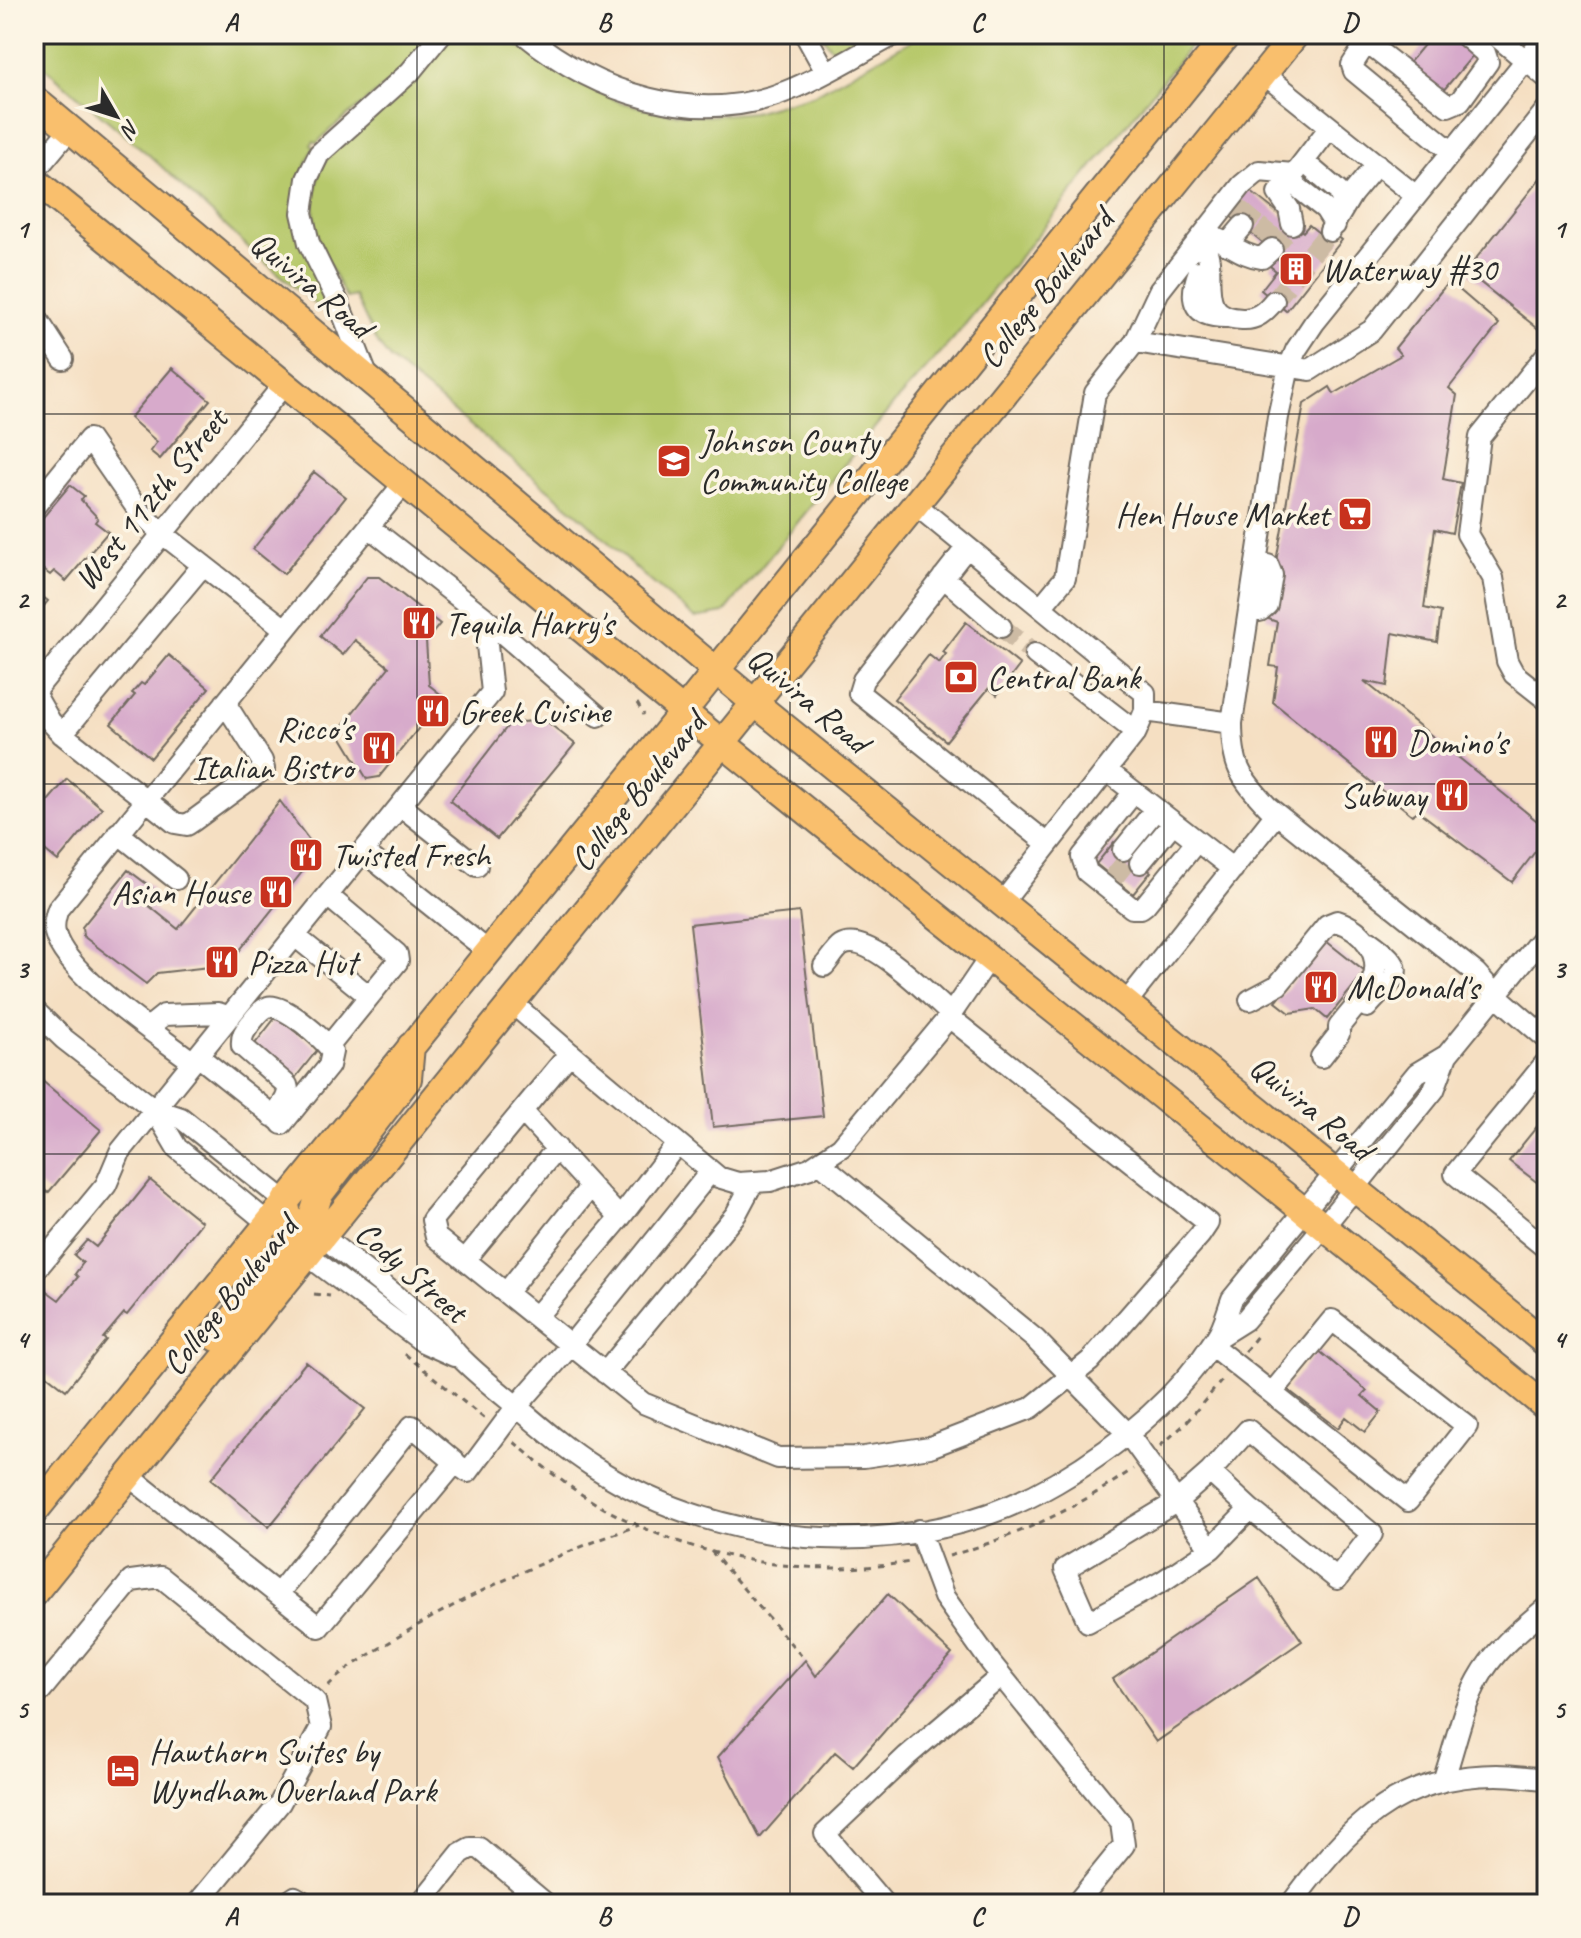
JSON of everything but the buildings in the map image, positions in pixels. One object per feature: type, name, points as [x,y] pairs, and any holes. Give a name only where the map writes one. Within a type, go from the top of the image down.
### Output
[{"type":"main road","name":"College Boulevard","points":[[34,1512],[1228,34]]},
{"type":"main road","name":"College Boulevard","points":[[34,1593],[1296,34]]},
{"type":"main road","name":"Quivira Road","points":[[34,99],[756,704],[1547,1344]]},
{"type":"main road","points":[[34,180],[683,712],[1547,1408]]},
{"type":"main road","points":[[315,1246],[309,1227],[319,1195],[408,1079],[411,1046]]},
{"type":"main road","points":[[182,1410],[184,1379],[286,1252],[291,1228],[285,1201]]},
{"type":"street","points":[[368,378],[339,304],[309,243],[302,213],[307,179],[319,154],[410,72],[441,34]]},
{"type":"street","points":[[524,34],[569,67],[605,86],[647,99],[718,106],[786,92],[896,34]]},
{"type":"street","points":[[805,34],[826,72]]},
{"type":"street","points":[[1452,152],[1354,71],[1352,65],[1369,38],[1448,106],[1460,101],[1488,62],[1485,53],[1463,34]]},
{"type":"street","points":[[1494,34],[1547,78]]},
{"type":"street","points":[[1547,34],[1314,323],[1289,367],[1278,417],[1232,723],[1232,749],[1242,779],[1276,814],[1476,973],[1496,995],[1547,1039]]},
{"type":"street","points":[[1264,74],[1416,196]]},
{"type":"street","points":[[1135,342],[1310,370],[1372,330],[1547,109]]},
{"type":"street","points":[[1286,188],[1330,127]]},
{"type":"street","points":[[34,172],[70,129]]},
{"type":"street","points":[[1341,214],[1377,164]]},
{"type":"street","points":[[1208,271],[1218,292],[1229,305],[1239,309],[1270,305],[1252,319],[1228,317],[1219,312],[1211,301],[1208,271],[1255,173],[1263,171],[1286,188]]},
{"type":"street","points":[[1286,188],[1339,174],[1341,214]]},
{"type":"street","points":[[1286,188],[1291,182],[1325,209],[1341,214]]},
{"type":"street","points":[[1041,607],[1065,578],[1095,393],[1135,342],[1159,291],[1221,242],[1237,221]]},
{"type":"street","points":[[1221,242],[1246,256],[1262,258],[1266,245]]},
{"type":"street","points":[[34,314],[63,359]]},
{"type":"street","points":[[1547,354],[1480,437],[1467,534],[1493,578],[1507,661],[1514,674],[1547,700]]},
{"type":"street","name":"West 112th Street","points":[[34,692],[285,383]]},
{"type":"street","points":[[34,507],[89,439],[138,510],[163,534],[285,629]]},
{"type":"street","points":[[260,980],[339,1051],[335,1070],[291,1123],[277,1120],[93,985],[69,959],[55,935],[54,920],[58,909],[144,800],[405,482]]},
{"type":"street","points":[[916,505],[1145,693],[1145,711],[1136,732],[1002,903]]},
{"type":"street","points":[[369,527],[484,617],[598,716]]},
{"type":"street","points":[[967,547],[863,680],[859,693],[1048,844]]},
{"type":"street","points":[[62,734],[203,565]]},
{"type":"street","points":[[943,577],[1001,627]]},
{"type":"street","points":[[34,1272],[106,1185],[120,1152],[492,692],[484,617]]},
{"type":"street","points":[[1035,654],[1136,732]]},
{"type":"street","points":[[34,692],[50,721],[62,734],[175,823],[187,825],[262,771],[262,761],[225,703]]},
{"type":"street","points":[[1145,711],[1232,723]]},
{"type":"street","points":[[1106,770],[1233,869]]},
{"type":"street","points":[[1134,792],[1082,857],[1084,869],[1110,883],[1132,908],[1141,908],[1197,841]]},
{"type":"street","points":[[401,806],[477,866]]},
{"type":"street","points":[[1126,1003],[1276,814]]},
{"type":"street","points":[[1132,856],[1164,816]]},
{"type":"street","points":[[118,833],[176,879]]},
{"type":"street","points":[[364,852],[488,951]]},
{"type":"street","points":[[328,896],[397,954],[398,961],[332,1042]]},
{"type":"street","points":[[1250,1000],[1278,985],[1327,925],[1337,921],[1347,924],[1365,939],[1377,967],[1369,988],[1321,1057]]},
{"type":"street","name":"Cody Street","points":[[315,1246],[423,1342],[461,1360],[594,1468],[642,1494],[691,1514],[792,1537],[846,1539],[886,1536],[948,1525],[999,1510],[1042,1491],[1091,1463],[1169,1397],[1214,1341],[1232,1299],[1314,1218],[1344,1180],[1434,1090],[1447,1055],[1547,932]]},
{"type":"street","points":[[295,936],[369,996]]},
{"type":"street","points":[[570,1053],[432,1220],[436,1237],[643,1403],[778,1458],[864,1457],[930,1447],[1031,1408],[1090,1361],[1208,1223],[950,1016],[912,980],[870,947],[856,943],[841,946],[824,966]]},
{"type":"street","points":[[512,1003],[718,1177],[738,1183],[770,1181],[819,1162],[841,1147],[950,1016],[990,957]]},
{"type":"street","points":[[277,1120],[289,1091],[287,1085],[242,1046],[244,1032],[264,1008],[277,1006],[332,1042]]},
{"type":"street","points":[[149,1027],[164,1015],[218,1013],[230,1017]]},
{"type":"street","points":[[37,1020],[154,1109],[181,1118],[285,1201]]},
{"type":"street","points":[[1547,1061],[1455,1174],[1547,1249]]},
{"type":"street","points":[[154,1109],[177,1148],[268,1223]]},
{"type":"street","points":[[522,1111],[620,1218]]},
{"type":"street","points":[[536,1317],[620,1218],[677,1144]]},
{"type":"street","points":[[465,1260],[557,1148]]},
{"type":"street","points":[[819,1162],[1035,1339],[1128,1434],[1211,1549]]},
{"type":"street","points":[[278,1594],[412,1426],[468,1472],[517,1406],[571,1345],[711,1171]]},
{"type":"street","points":[[605,1373],[736,1214],[753,1182]]},
{"type":"street","points":[[506,1293],[591,1186]]},
{"type":"street","points":[[1214,1341],[1235,1364],[1408,1501],[1467,1426],[1332,1320],[1272,1393]]},
{"type":"street","points":[[1210,1472],[1250,1509],[1337,1579],[1372,1534],[1248,1430],[1210,1472],[1176,1502],[1065,1569],[1088,1622],[1163,1581],[1211,1549],[1250,1509]]},
{"type":"street","points":[[129,1476],[319,1627],[456,1463]]},
{"type":"street","points":[[919,1530],[944,1597],[1001,1676],[1121,1823],[1124,1845],[1076,1904]]},
{"type":"street","points":[[34,1699],[131,1581],[161,1577],[315,1701],[321,1727],[280,1803],[197,1904]]},
{"type":"street","points":[[1443,1781],[1478,1680],[1497,1653],[1546,1608]]},
{"type":"street","points":[[884,1904],[825,1834],[907,1756],[1001,1676]]},
{"type":"street","points":[[1291,1904],[1359,1824],[1399,1796],[1443,1781],[1497,1775],[1547,1779]]},
{"type":"street","points":[[420,1904],[461,1853],[470,1848],[479,1848],[546,1904]]},
{"type":"street","points":[[285,1904],[295,1897],[307,1904]]},
{"type":"path","points":[[314,1294],[333,1296]]},
{"type":"path","points":[[404,1354],[588,1499],[640,1525],[711,1551],[770,1564],[833,1569],[886,1566],[930,1559],[1003,1540],[1052,1519],[1098,1493],[1145,1460],[1184,1425],[1262,1330]]},
{"type":"path","points":[[315,1701],[353,1665],[486,1587],[563,1552],[640,1525]]},
{"type":"path","points":[[711,1551],[805,1660]]},
{"type":"green space","points":[[34,34],[437,34],[409,67],[311,145],[314,147],[300,180],[332,305],[323,311],[261,259],[149,155],[34,59]]},
{"type":"green space","name":"Johnson County Community College","points":[[450,34],[512,34],[520,48],[523,45],[580,84],[620,102],[661,112],[708,116],[753,112],[813,95],[923,34],[1200,34],[954,338],[897,400],[724,613],[695,618],[642,574],[585,520],[390,359],[376,341],[355,296],[346,298],[322,248],[314,216],[314,199],[324,161]]},
{"type":"green space","points":[[821,34],[879,34],[842,52],[830,47]]},
{"type":"tunnel","points":[[1231,216],[1250,192]]},
{"type":"tunnel","points":[[1243,226],[1263,202]]},
{"type":"tunnel","points":[[1260,240],[1280,215]]},
{"type":"tunnel","points":[[1272,249],[1292,224]]},
{"type":"tunnel","points":[[1274,301],[1330,231]]},
{"type":"tunnel","points":[[1001,627],[1035,654]]},
{"type":"tunnel","points":[[1113,878],[1131,856]]},
{"type":"place","name":"Waterway #30","points":[[1296,269]]},
{"type":"place","name":"Johnson County Community College","points":[[674,461]]},
{"type":"place","name":"Hen House Market","points":[[1355,514]]},
{"type":"place","name":"Tequila Harry's","points":[[419,623]]},
{"type":"place","name":"Central Bank","points":[[961,677]]},
{"type":"place","name":"Greek Cuisine","points":[[433,711]]},
{"type":"place","name":"Domino's","points":[[1381,742]]},
{"type":"place","name":"Ricco's Italian Bistro","points":[[379,748]]},
{"type":"place","name":"Subway","points":[[1452,795]]},
{"type":"place","name":"Twisted Fresh","points":[[306,855]]},
{"type":"place","name":"Asian House","points":[[276,892]]},
{"type":"place","name":"Pizza Hut","points":[[222,962]]},
{"type":"place","name":"McDonald's","points":[[1321,987]]},
{"type":"place","name":"Hawthorn Suites by Wyndham Overland Park","points":[[123,1771]]}]
